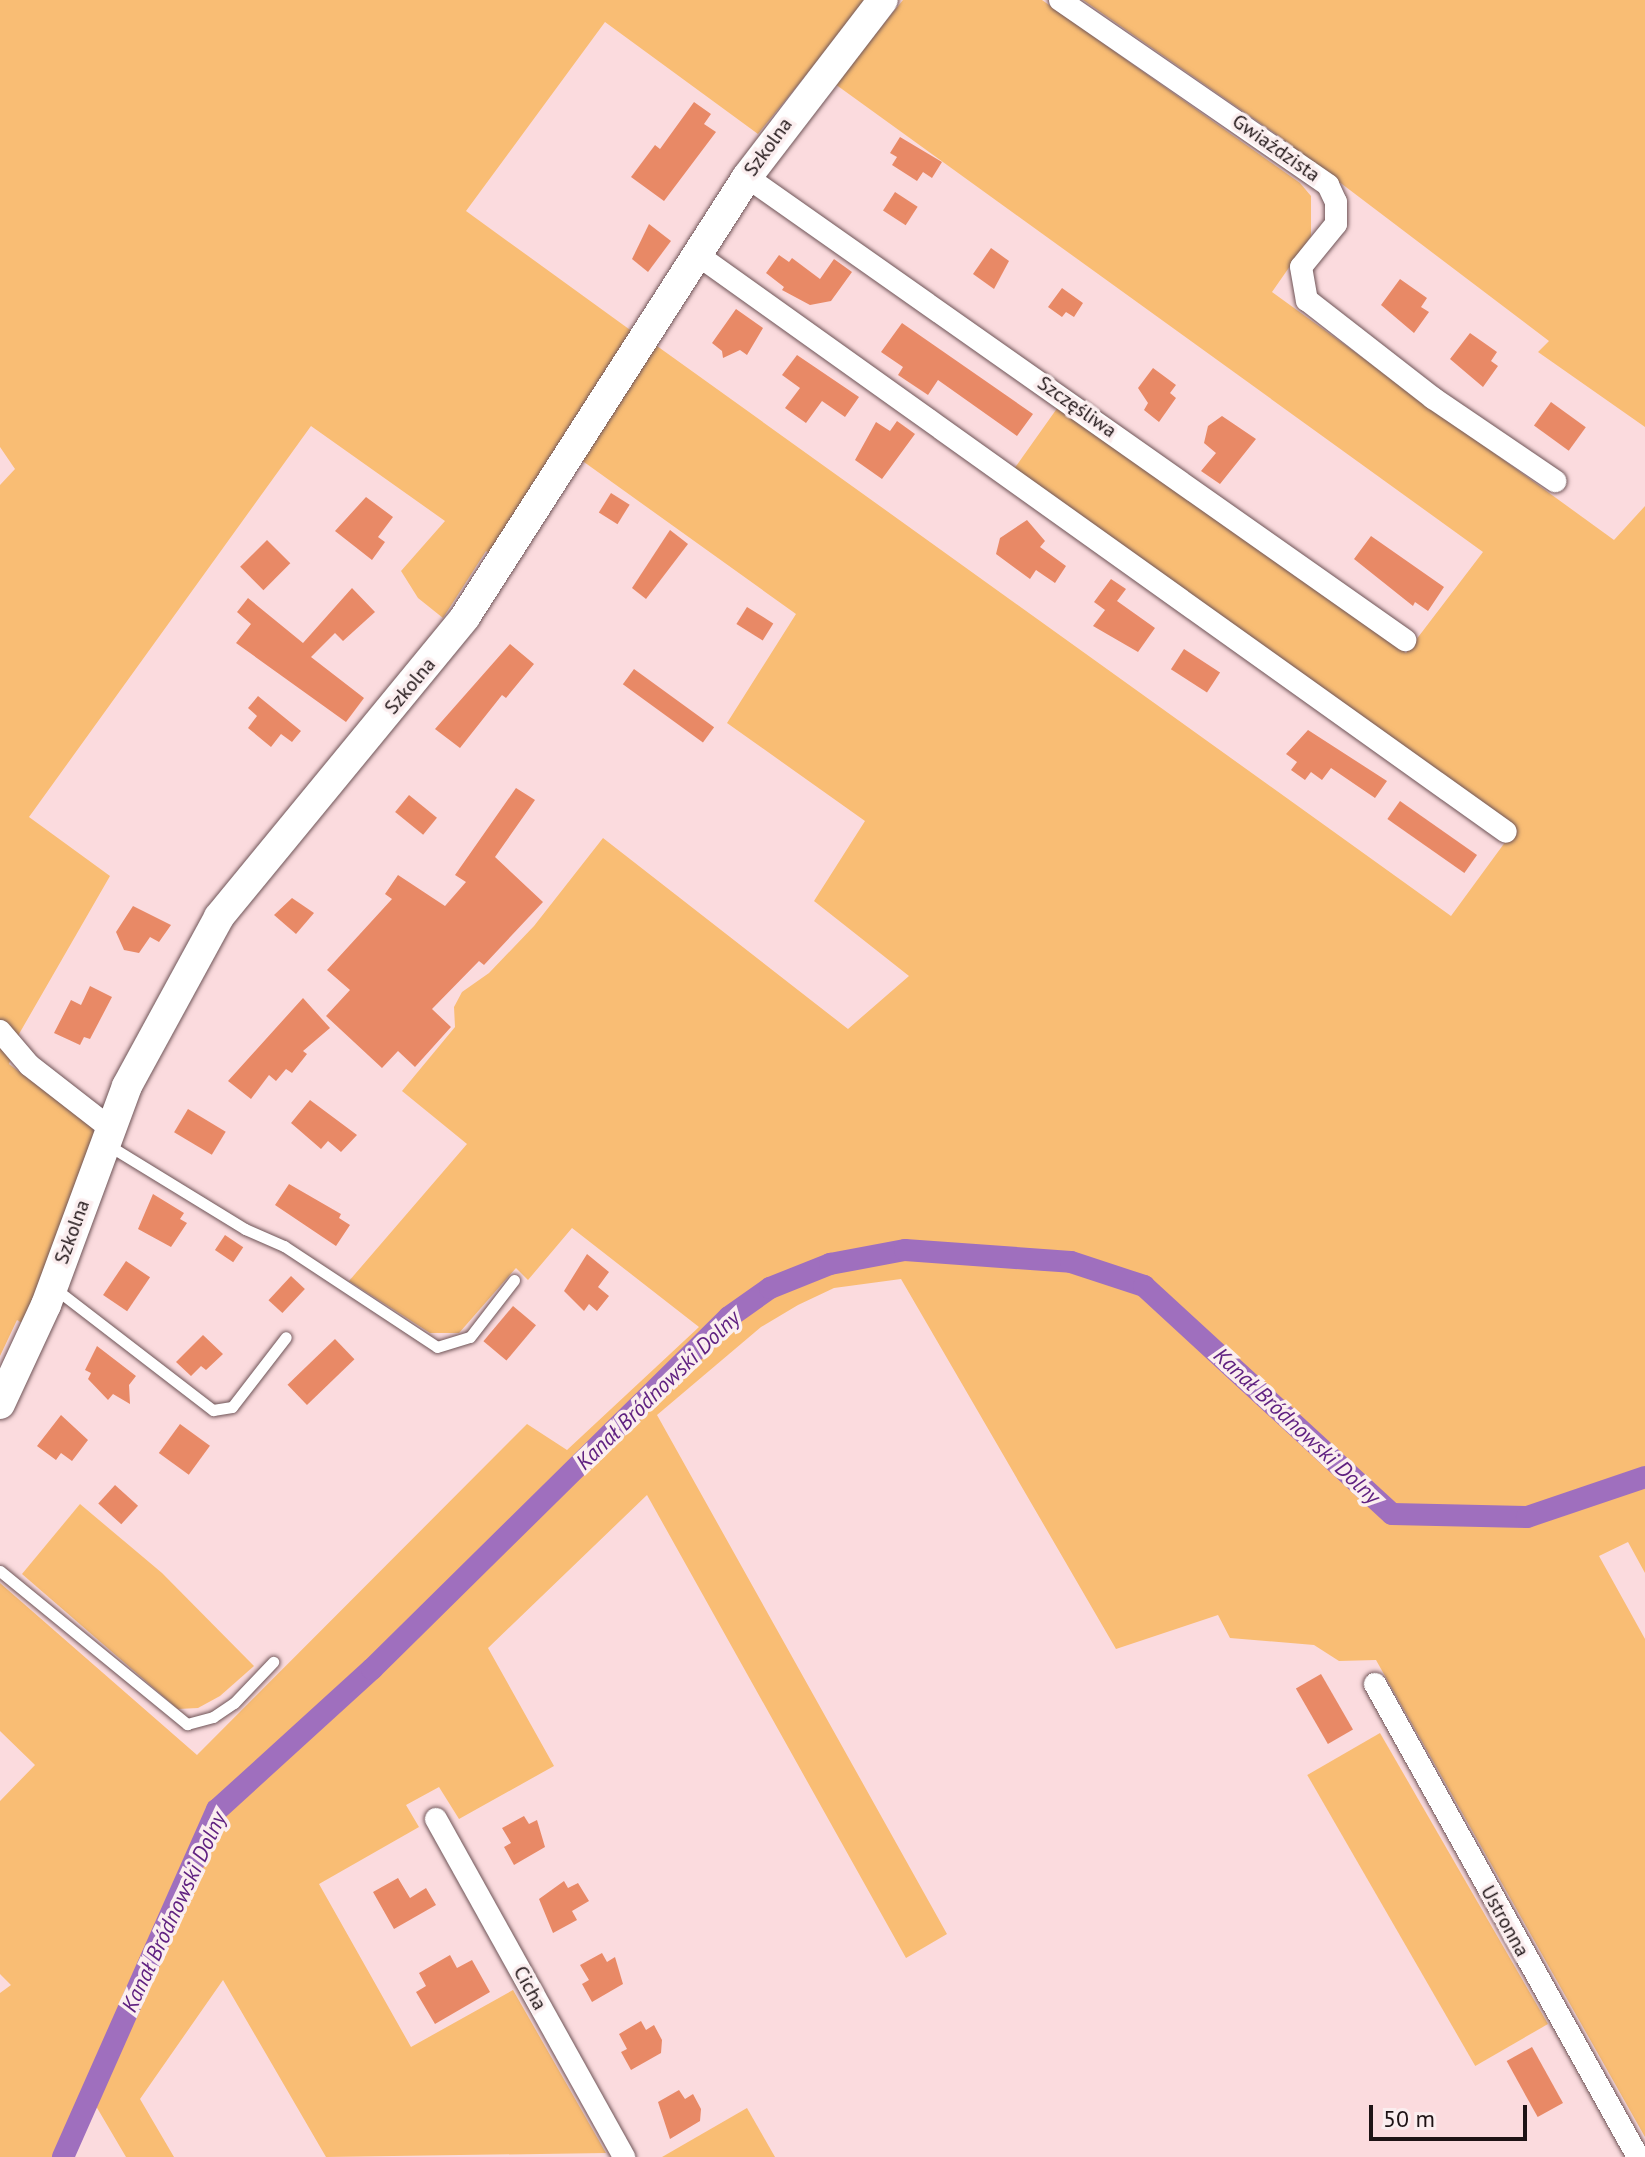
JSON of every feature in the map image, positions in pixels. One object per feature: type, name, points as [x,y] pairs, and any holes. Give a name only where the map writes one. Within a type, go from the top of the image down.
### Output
[{"type":"street","name":"Szkolna","points":[[0,1404],[53,1287],[127,1086],[219,917],[465,617],[695,253],[747,177],[883,0]]},
{"type":"street","name":"Gwiaździsta","points":[[1060,0],[1328,185],[1336,202],[1336,224],[1301,267],[1307,300],[1433,398],[1555,481]]},
{"type":"street","name":"Szczęśliwa","points":[[747,177],[1405,640]]},
{"type":"street","points":[[695,253],[1506,832]]},
{"type":"street","points":[[3,1042],[107,1135]]},
{"type":"street","name":"Ustronna","points":[[1375,1684],[1638,2157]]},
{"type":"street","name":"Cicha","points":[[436,1819],[624,2157]]},
{"type":"lane","points":[[107,1135],[245,1229],[284,1246],[437,1347],[470,1337],[514,1280]]},
{"type":"lane","points":[[53,1287],[213,1410],[232,1407],[286,1337]]},
{"type":"lane","points":[[0,1571],[187,1724],[213,1717],[234,1703],[273,1662]]},
{"type":"shaded area","points":[[0,0],[867,0],[758,134],[605,22],[466,211],[633,332],[493,555],[486,551],[443,618],[418,598],[401,571],[445,521],[311,426],[29,817],[110,876],[19,1034],[9,1064],[92,1127],[96,1136],[25,1325],[17,1320],[0,1356],[0,485],[15,469],[0,447]]},
{"type":"shaded area","points":[[903,0],[1042,0],[1300,183],[1311,196],[1311,236],[1272,292],[1614,540],[1645,506],[1645,1573],[1628,1542],[1599,1556],[1645,1639],[1645,2137],[1376,1660],[1339,1661],[1314,1645],[1230,1638],[1218,1615],[1116,1649],[901,1279],[834,1288],[798,1305],[761,1327],[657,1415],[947,1934],[906,1958],[647,1495],[488,1648],[554,1766],[459,1819],[439,1787],[406,1805],[419,1827],[319,1884],[411,2047],[513,1990],[606,2153],[326,2157],[223,1980],[140,2099],[174,2157],[126,2157],[93,2101],[70,2157],[0,2157],[0,1993],[11,1985],[0,1974],[0,1801],[35,1765],[0,1731],[0,1583],[197,1755],[527,1424],[567,1450],[699,1327],[572,1228],[528,1280],[516,1268],[459,1333],[430,1333],[349,1281],[467,1144],[402,1091],[455,1027],[454,1007],[462,992],[489,973],[534,926],[603,838],[848,1029],[909,976],[814,901],[865,821],[727,723],[796,614],[577,457],[650,341],[1451,916],[1514,830],[1014,469],[1058,407],[1406,653],[1483,552],[835,84]]},
{"type":"shaded area","points":[[1083,0],[1645,0],[1645,427],[1538,352],[1549,341],[1276,134]]},
{"type":"shaded area","points":[[80,1504],[162,1573],[254,1666],[220,1696],[198,1708],[178,1709],[22,1574]]},
{"type":"shaded area","points":[[1380,1733],[1548,2024],[1475,2066],[1307,1775]]},
{"type":"shaded area","points":[[747,2108],[775,2157],[662,2157]]},
{"type":"building","points":[[694,102],[711,114],[704,124],[716,132],[664,201],[631,177],[655,145],[660,149]]},
{"type":"building","points":[[900,137],[942,162],[932,178],[923,172],[917,181],[892,165],[897,157],[890,153]]},
{"type":"building","points":[[895,192],[918,207],[906,225],[883,210]]},
{"type":"building","points":[[649,224],[671,241],[648,272],[632,259]]},
{"type":"building","points":[[991,248],[1009,261],[994,289],[973,274]]},
{"type":"building","points":[[779,255],[789,262],[792,258],[820,279],[834,259],[852,272],[831,301],[810,305],[782,290],[784,287],[766,273]]},
{"type":"building","points":[[1400,279],[1427,298],[1421,307],[1429,312],[1414,333],[1381,305]]},
{"type":"building","points":[[1062,288],[1083,303],[1074,317],[1066,312],[1062,317],[1048,307]]},
{"type":"building","points":[[736,309],[763,328],[747,355],[740,350],[723,358],[722,351],[712,343]]},
{"type":"building","points":[[902,323],[1033,414],[1017,436],[938,380],[928,395],[898,375],[903,367],[881,352]]},
{"type":"building","points":[[1470,333],[1497,352],[1491,361],[1498,366],[1483,387],[1450,359]]},
{"type":"building","points":[[797,355],[859,397],[845,417],[822,401],[806,423],[785,408],[800,388],[782,375]]},
{"type":"building","points":[[1153,368],[1176,385],[1170,393],[1176,398],[1159,422],[1144,410],[1148,403],[1138,388]]},
{"type":"building","points":[[1551,402],[1586,427],[1569,451],[1534,425]]},
{"type":"building","points":[[1222,416],[1256,439],[1220,484],[1201,471],[1216,453],[1204,443],[1208,426]]},
{"type":"building","points":[[897,421],[915,434],[882,479],[855,460],[876,422],[890,431]]},
{"type":"building","points":[[611,493],[630,505],[617,524],[599,513]]},
{"type":"building","points":[[366,497],[393,517],[378,537],[385,542],[372,560],[335,531]]},
{"type":"building","points":[[1027,520],[1045,541],[1040,547],[1066,566],[1055,583],[1036,570],[1030,579],[996,554],[1000,538]]},
{"type":"building","points":[[670,530],[688,544],[646,599],[632,588]]},
{"type":"building","points":[[1371,536],[1444,587],[1428,611],[1415,602],[1413,606],[1354,559]]},
{"type":"building","points":[[267,540],[290,563],[263,590],[240,567]]},
{"type":"building","points":[[1111,579],[1126,589],[1117,601],[1155,628],[1138,652],[1093,626],[1105,610],[1094,602]]},
{"type":"building","points":[[352,588],[375,612],[343,641],[335,633],[311,657],[364,698],[346,722],[236,643],[251,624],[237,612],[248,598],[303,643]]},
{"type":"building","points":[[747,607],[773,623],[763,640],[736,624]]},
{"type":"building","points":[[510,644],[534,664],[506,698],[502,695],[460,748],[435,729]]},
{"type":"building","points":[[1184,649],[1220,672],[1207,693],[1171,669]]},
{"type":"building","points":[[634,669],[714,727],[703,743],[623,684]]},
{"type":"building","points":[[258,696],[301,731],[292,742],[281,734],[271,747],[248,728],[257,716],[248,708]]},
{"type":"building","points":[[1308,730],[1387,781],[1375,798],[1331,768],[1322,780],[1311,772],[1305,780],[1291,770],[1297,762],[1286,754]]},
{"type":"building","points":[[516,788],[535,800],[495,857],[543,902],[484,965],[479,961],[432,1009],[451,1027],[415,1067],[398,1051],[382,1068],[326,1016],[350,990],[327,970],[392,899],[385,894],[398,875],[445,906],[466,882],[455,875]]},
{"type":"building","points":[[409,795],[437,818],[423,835],[395,812]]},
{"type":"building","points":[[1400,801],[1477,855],[1464,873],[1387,819]]},
{"type":"building","points":[[292,898],[314,913],[296,934],[274,915]]},
{"type":"building","points":[[133,906],[171,925],[159,942],[150,937],[139,953],[124,950],[116,932]]},
{"type":"building","points":[[90,986],[112,997],[90,1039],[84,1037],[80,1045],[54,1033],[71,1000],[81,1005]]},
{"type":"building","points":[[303,998],[330,1028],[303,1051],[307,1054],[292,1073],[286,1069],[276,1081],[269,1075],[251,1099],[228,1081]]},
{"type":"building","points":[[310,1100],[357,1135],[341,1152],[328,1141],[321,1149],[291,1123]]},
{"type":"building","points":[[188,1109],[226,1132],[212,1155],[174,1132]]},
{"type":"building","points":[[289,1184],[341,1214],[339,1218],[350,1225],[336,1246],[275,1205]]},
{"type":"building","points":[[153,1194],[184,1213],[180,1219],[187,1223],[171,1247],[138,1229]]},
{"type":"building","points":[[225,1235],[243,1247],[233,1262],[215,1250]]},
{"type":"building","points":[[587,1254],[609,1272],[598,1287],[609,1296],[597,1311],[589,1304],[584,1311],[564,1291]]},
{"type":"building","points":[[126,1261],[150,1277],[127,1311],[103,1295]]},
{"type":"building","points":[[291,1276],[305,1289],[282,1313],[268,1300]]},
{"type":"building","points":[[513,1306],[536,1325],[506,1361],[483,1341]]},
{"type":"building","points":[[203,1335],[223,1354],[206,1370],[201,1366],[191,1376],[176,1362]]},
{"type":"building","points":[[335,1339],[354,1359],[307,1405],[288,1385]]},
{"type":"building","points":[[97,1346],[136,1376],[129,1385],[130,1404],[113,1394],[108,1400],[88,1379],[91,1373],[85,1370]]},
{"type":"building","points":[[61,1415],[88,1440],[72,1461],[61,1453],[56,1460],[37,1446]]},
{"type":"building","points":[[180,1424],[210,1446],[189,1475],[159,1453]]},
{"type":"building","points":[[115,1485],[138,1506],[121,1524],[98,1504]]},
{"type":"building","points":[[1321,1674],[1353,1729],[1328,1744],[1296,1688]]},
{"type":"building","points":[[524,1816],[529,1824],[537,1820],[545,1847],[514,1865],[504,1847],[511,1843],[502,1828]]},
{"type":"building","points":[[398,1878],[410,1898],[426,1888],[436,1905],[394,1929],[373,1892]]},
{"type":"building","points":[[564,1881],[568,1888],[578,1883],[589,1901],[572,1911],[577,1920],[553,1933],[539,1899]]},
{"type":"building","points":[[602,1953],[607,1962],[615,1957],[623,1984],[592,2002],[582,1984],[589,1980],[580,1965]]},
{"type":"building","points":[[450,1955],[457,1968],[472,1960],[490,1992],[435,2024],[416,1992],[426,1986],[419,1973]]},
{"type":"building","points":[[641,2021],[646,2030],[654,2025],[662,2040],[661,2053],[631,2070],[621,2052],[627,2049],[619,2034]]},
{"type":"building","points":[[1532,2047],[1563,2103],[1538,2117],[1507,2061]]},
{"type":"building","points":[[679,2090],[685,2099],[693,2094],[701,2109],[700,2121],[670,2139],[658,2102]]},
{"type":"waterway","name":"Kanał Bródnowski Dolny","points":[[63,2157],[217,1810],[372,1669],[729,1317],[770,1288],[830,1264],[905,1250],[1071,1262],[1144,1286],[1392,1514],[1527,1517],[1645,1477]]}]
